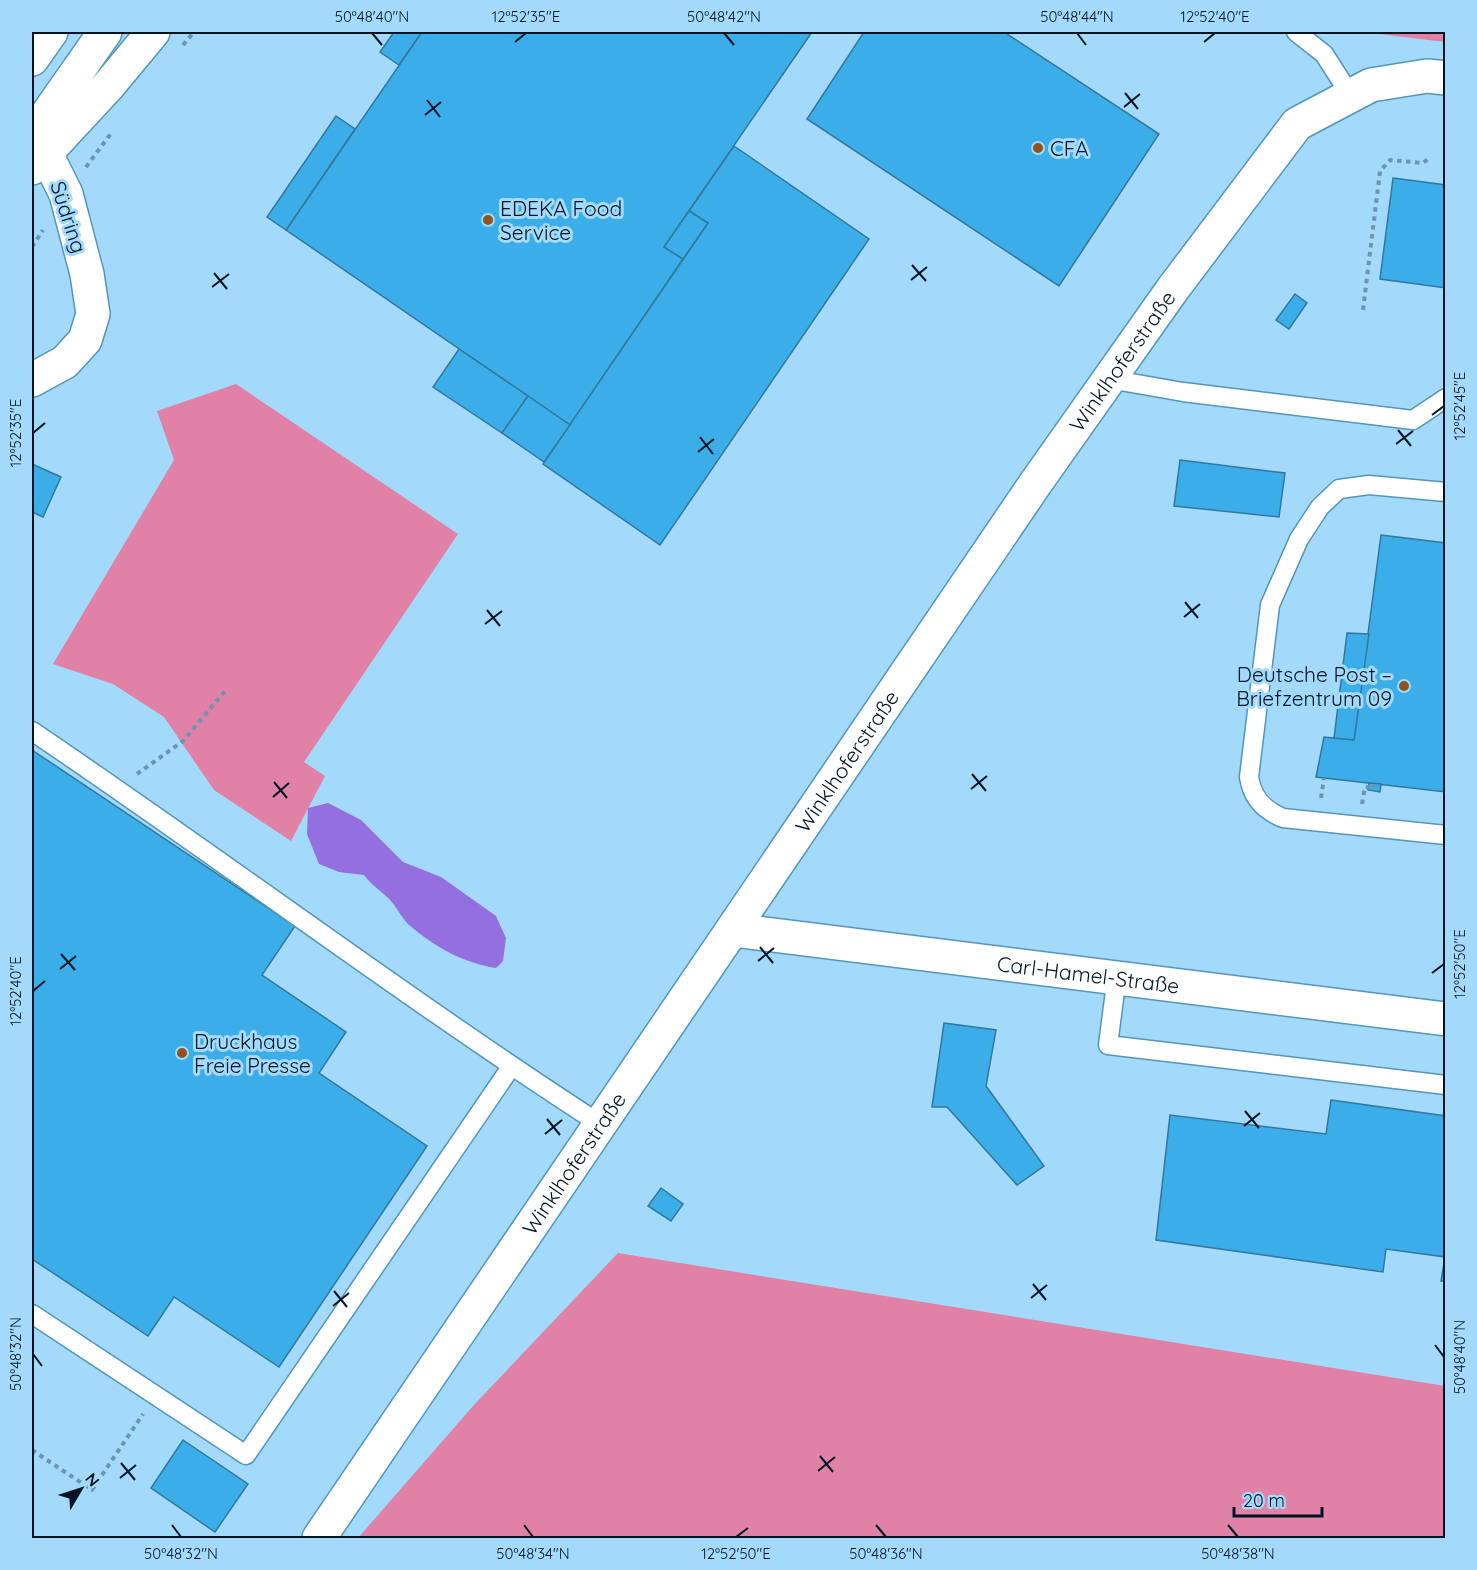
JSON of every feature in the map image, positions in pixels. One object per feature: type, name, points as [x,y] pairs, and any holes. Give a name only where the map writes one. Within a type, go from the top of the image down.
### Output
[{"type":"main road","points":[[32,59],[51,32]]},
{"type":"main road","points":[[36,152],[105,32]]},
{"type":"main road","points":[[36,152],[109,85],[153,32]]},
{"type":"main road","name":"Winklhoferstraße","points":[[319,1539],[1109,379],[1172,290],[1297,124],[1371,85],[1427,76],[1446,78]]},
{"type":"main road","name":"Südring","points":[[32,380],[65,362],[84,340],[93,314],[87,274],[66,194],[36,152]]},
{"type":"main road","name":"Carl-Hamel-Straße","points":[[733,930],[1117,976],[1446,1019]]},
{"type":"lane","points":[[1296,32],[1324,54],[1350,96]]},
{"type":"lane","points":[[1109,379],[1183,392],[1413,420],[1446,398]]},
{"type":"lane","points":[[1446,492],[1359,486],[1339,489],[1320,507],[1299,539],[1269,605],[1249,777],[1251,790],[1261,805],[1283,818],[1446,835]]},
{"type":"lane","points":[[32,731],[512,1067],[600,1124]]},
{"type":"lane","points":[[1117,976],[1108,1045],[1446,1084]]},
{"type":"lane","points":[[32,1314],[246,1455],[512,1067]]},
{"type":"path","points":[[1363,310],[1380,171],[1390,160],[1423,163],[1431,157]]},
{"type":"path","points":[[153,763],[183,741],[225,691]]},
{"type":"path","points":[[32,1450],[92,1490],[155,1395]]},
{"type":"shaded area","points":[[1363,32],[1445,32],[1445,42]]},
{"type":"shaded area","points":[[236,384],[458,534],[304,762],[325,776],[291,841],[214,790],[164,717],[113,684],[53,664],[174,460],[157,411]]},
{"type":"shaded area","points":[[328,803],[361,820],[403,862],[441,877],[496,916],[506,938],[503,961],[496,968],[460,958],[408,924],[391,901],[364,875],[339,872],[319,864],[307,834],[308,808]]},
{"type":"shaded area","points":[[618,1253],[1445,1386],[1445,1538],[358,1538],[473,1406]]},
{"type":"building","points":[[394,32],[422,32],[399,65],[380,52]]},
{"type":"building","name":"EDEKA Food Service","points":[[422,32],[812,32],[664,247],[683,259],[570,425],[286,230]]},
{"type":"building","points":[[864,32],[1004,32],[1159,134],[1059,286],[807,119]]},
{"type":"building","points":[[336,116],[355,129],[286,230],[267,217]]},
{"type":"building","points":[[734,146],[869,239],[660,545],[543,464],[708,223],[689,211]]},
{"type":"building","points":[[1393,178],[1446,185],[1446,288],[1380,279]]},
{"type":"building","points":[[689,211],[708,223],[683,259],[664,247]]},
{"type":"building","points":[[1295,294],[1307,303],[1289,329],[1276,320]]},
{"type":"building","points":[[459,349],[528,396],[502,433],[433,387]]},
{"type":"building","points":[[528,396],[570,425],[544,462],[502,433]]},
{"type":"building","points":[[1180,460],[1285,473],[1279,517],[1174,506]]},
{"type":"building","points":[[32,464],[61,477],[43,517],[32,512]]},
{"type":"building","name":"Deutsche Post – Briefzentrum 09","points":[[1381,535],[1446,543],[1446,792],[1316,777],[1324,737],[1354,740]]},
{"type":"building","points":[[1347,633],[1369,634],[1354,740],[1334,738]]},
{"type":"building","name":"Druckhaus Freie Presse","points":[[32,750],[295,926],[262,975],[346,1032],[319,1073],[427,1146],[279,1367],[174,1297],[148,1336],[32,1259]]},
{"type":"building","points":[[1369,783],[1381,784],[1380,792],[1368,790]]},
{"type":"building","points":[[944,1023],[996,1030],[986,1086],[1044,1166],[1017,1185],[947,1107],[932,1107]]},
{"type":"building","points":[[1331,1100],[1446,1116],[1446,1281],[1441,1281],[1445,1257],[1386,1249],[1383,1272],[1156,1240],[1170,1115],[1326,1134]]},
{"type":"building","points":[[661,1188],[683,1204],[671,1221],[648,1206]]},
{"type":"building","points":[[183,1440],[248,1484],[215,1532],[151,1488]]},
{"type":"place","name":"CFA","points":[[1038,148]]},
{"type":"place","name":"EDEKA Food Service","points":[[488,220]]},
{"type":"place","name":"Deutsche Post – Briefzentrum 09","points":[[1404,686]]},
{"type":"place","name":"Druckhaus Freie Presse","points":[[182,1053]]}]
